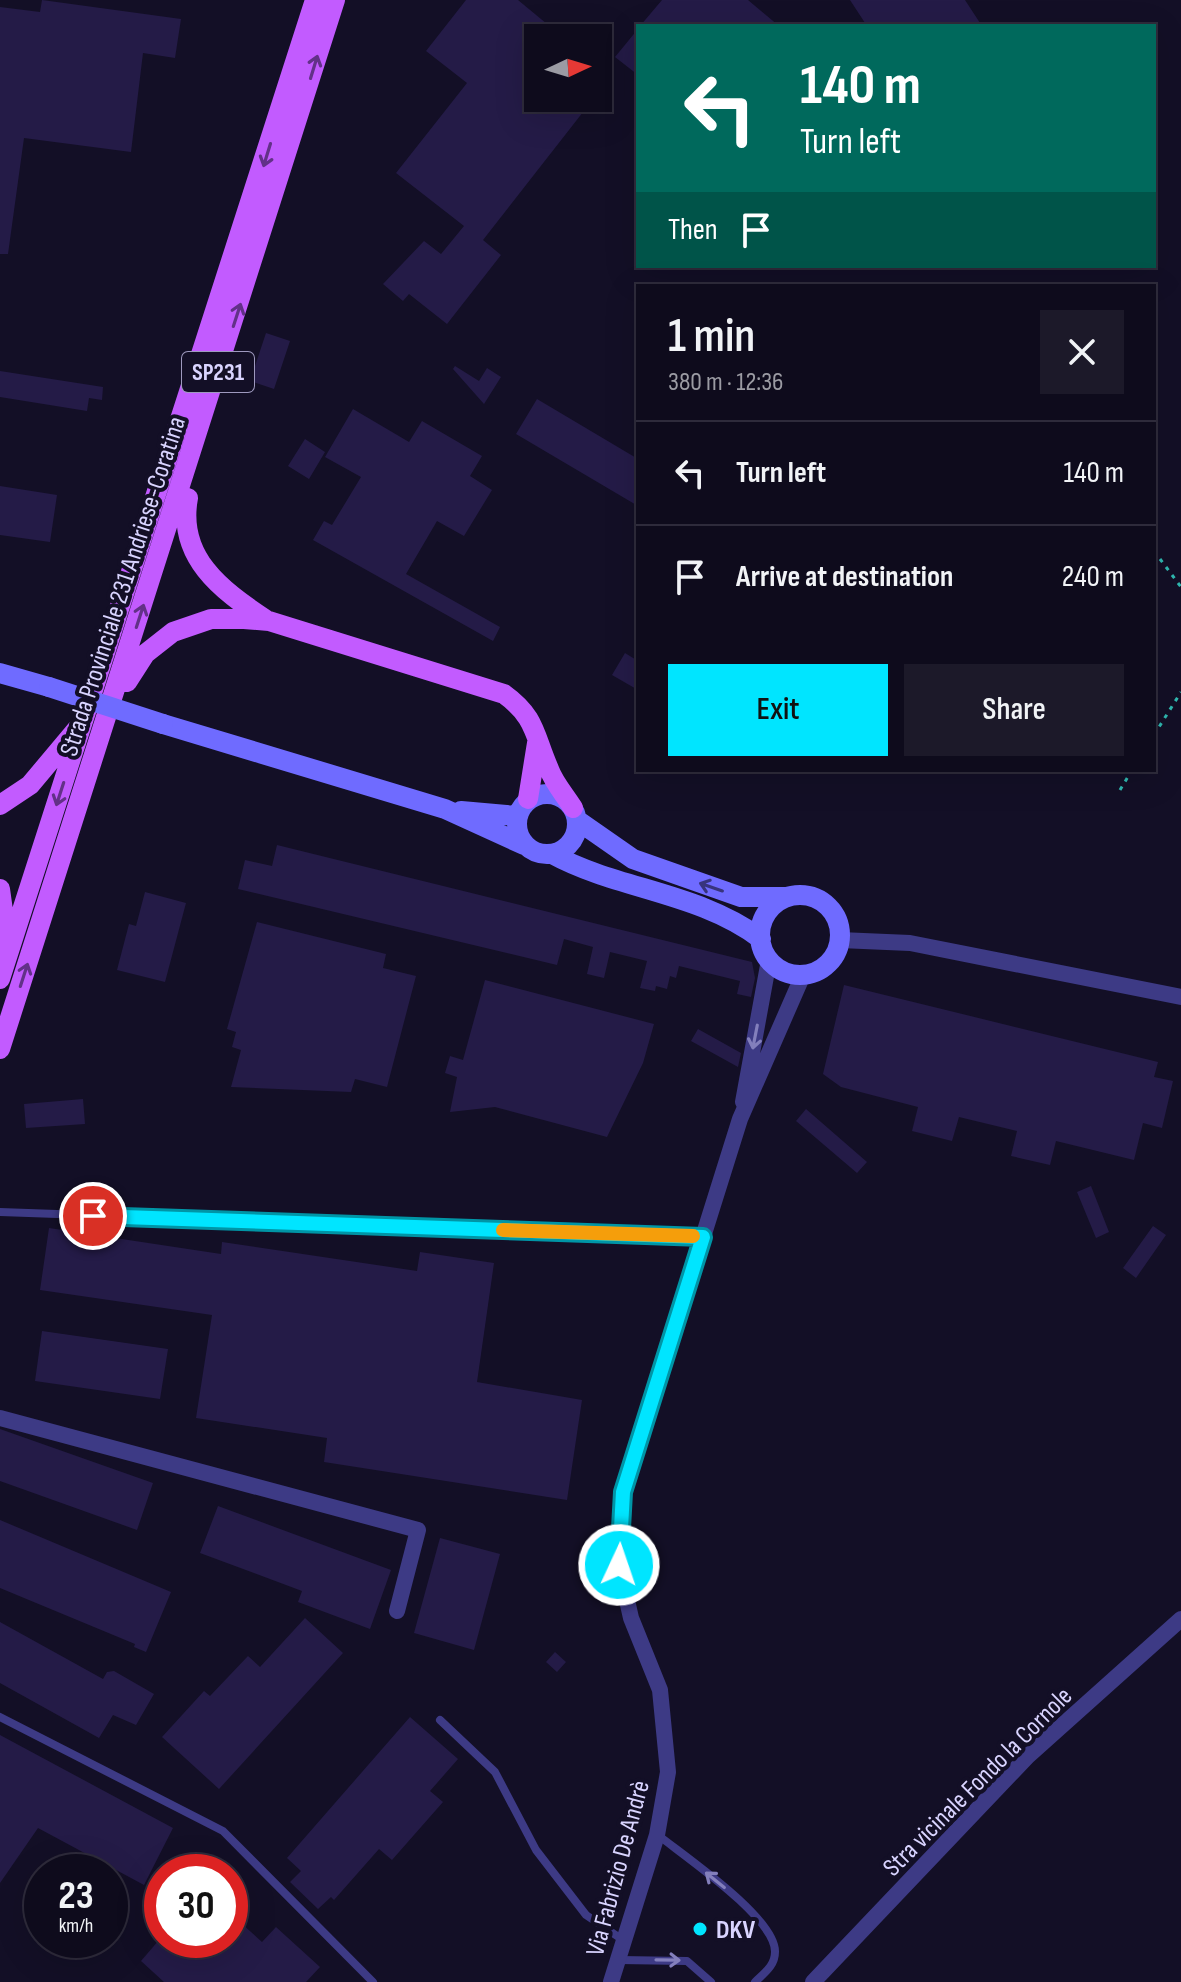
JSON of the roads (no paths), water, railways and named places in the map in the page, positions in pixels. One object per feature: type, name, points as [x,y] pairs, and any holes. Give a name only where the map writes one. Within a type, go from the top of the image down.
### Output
[{"type":"main road","name":"Strada Provinciale 231 Andriese-Coratina","points":[[0,979],[315,0]]},
{"type":"main road","name":"Strada Provinciale 231 Andriese-Coratina","points":[[0,1049],[335,0]]},
{"type":"main road","points":[[194,448],[184,519],[195,556],[211,580],[269,621]]},
{"type":"main road","points":[[99,743],[130,676],[145,654],[173,632],[211,619],[269,621],[504,694],[522,707],[533,721],[549,772],[575,814],[571,843],[552,854]]},
{"type":"main road","points":[[0,673],[445,809],[542,854],[552,854],[654,892],[712,909],[761,939]]},
{"type":"main road","points":[[0,805],[30,785],[85,720]]},
{"type":"main road","points":[[524,845],[518,836],[538,739]]},
{"type":"main road","points":[[445,809],[523,807],[548,793],[558,795],[575,814],[633,859],[741,897],[787,897],[814,897],[826,904],[840,927],[840,940],[827,964],[803,975],[784,971],[769,960],[761,939],[767,913],[787,897]]},
{"type":"main road","points":[[0,889],[1,932]]},
{"type":"street","points":[[840,940],[910,943],[1181,997]]},
{"type":"street","points":[[740,1119],[769,960]]},
{"type":"street","points":[[740,1119],[803,975]]},
{"type":"street","name":"Via Fabrizio De Andrè","points":[[611,1982],[657,1835],[668,1772],[660,1690],[631,1618],[619,1565],[623,1492],[740,1119]]},
{"type":"street","points":[[0,1418],[418,1530],[397,1611]]},
{"type":"street","name":"Stra vicinale Fondo la Cornole","points":[[813,1982],[1028,1756],[1181,1619]]},
{"type":"lane","points":[[0,1212],[703,1237]]},
{"type":"lane","points":[[0,1717],[223,1831],[373,1982]]},
{"type":"lane","points":[[440,1720],[495,1772],[536,1850],[586,1915],[624,1941]]},
{"type":"lane","points":[[657,1835],[725,1888],[766,1928],[774,1942],[776,1955],[773,1965],[755,1982]]},
{"type":"lane","points":[[618,1960],[687,1961],[711,1982]]},
{"type":"place","name":"DKV","points":[[700,1929]]}]
